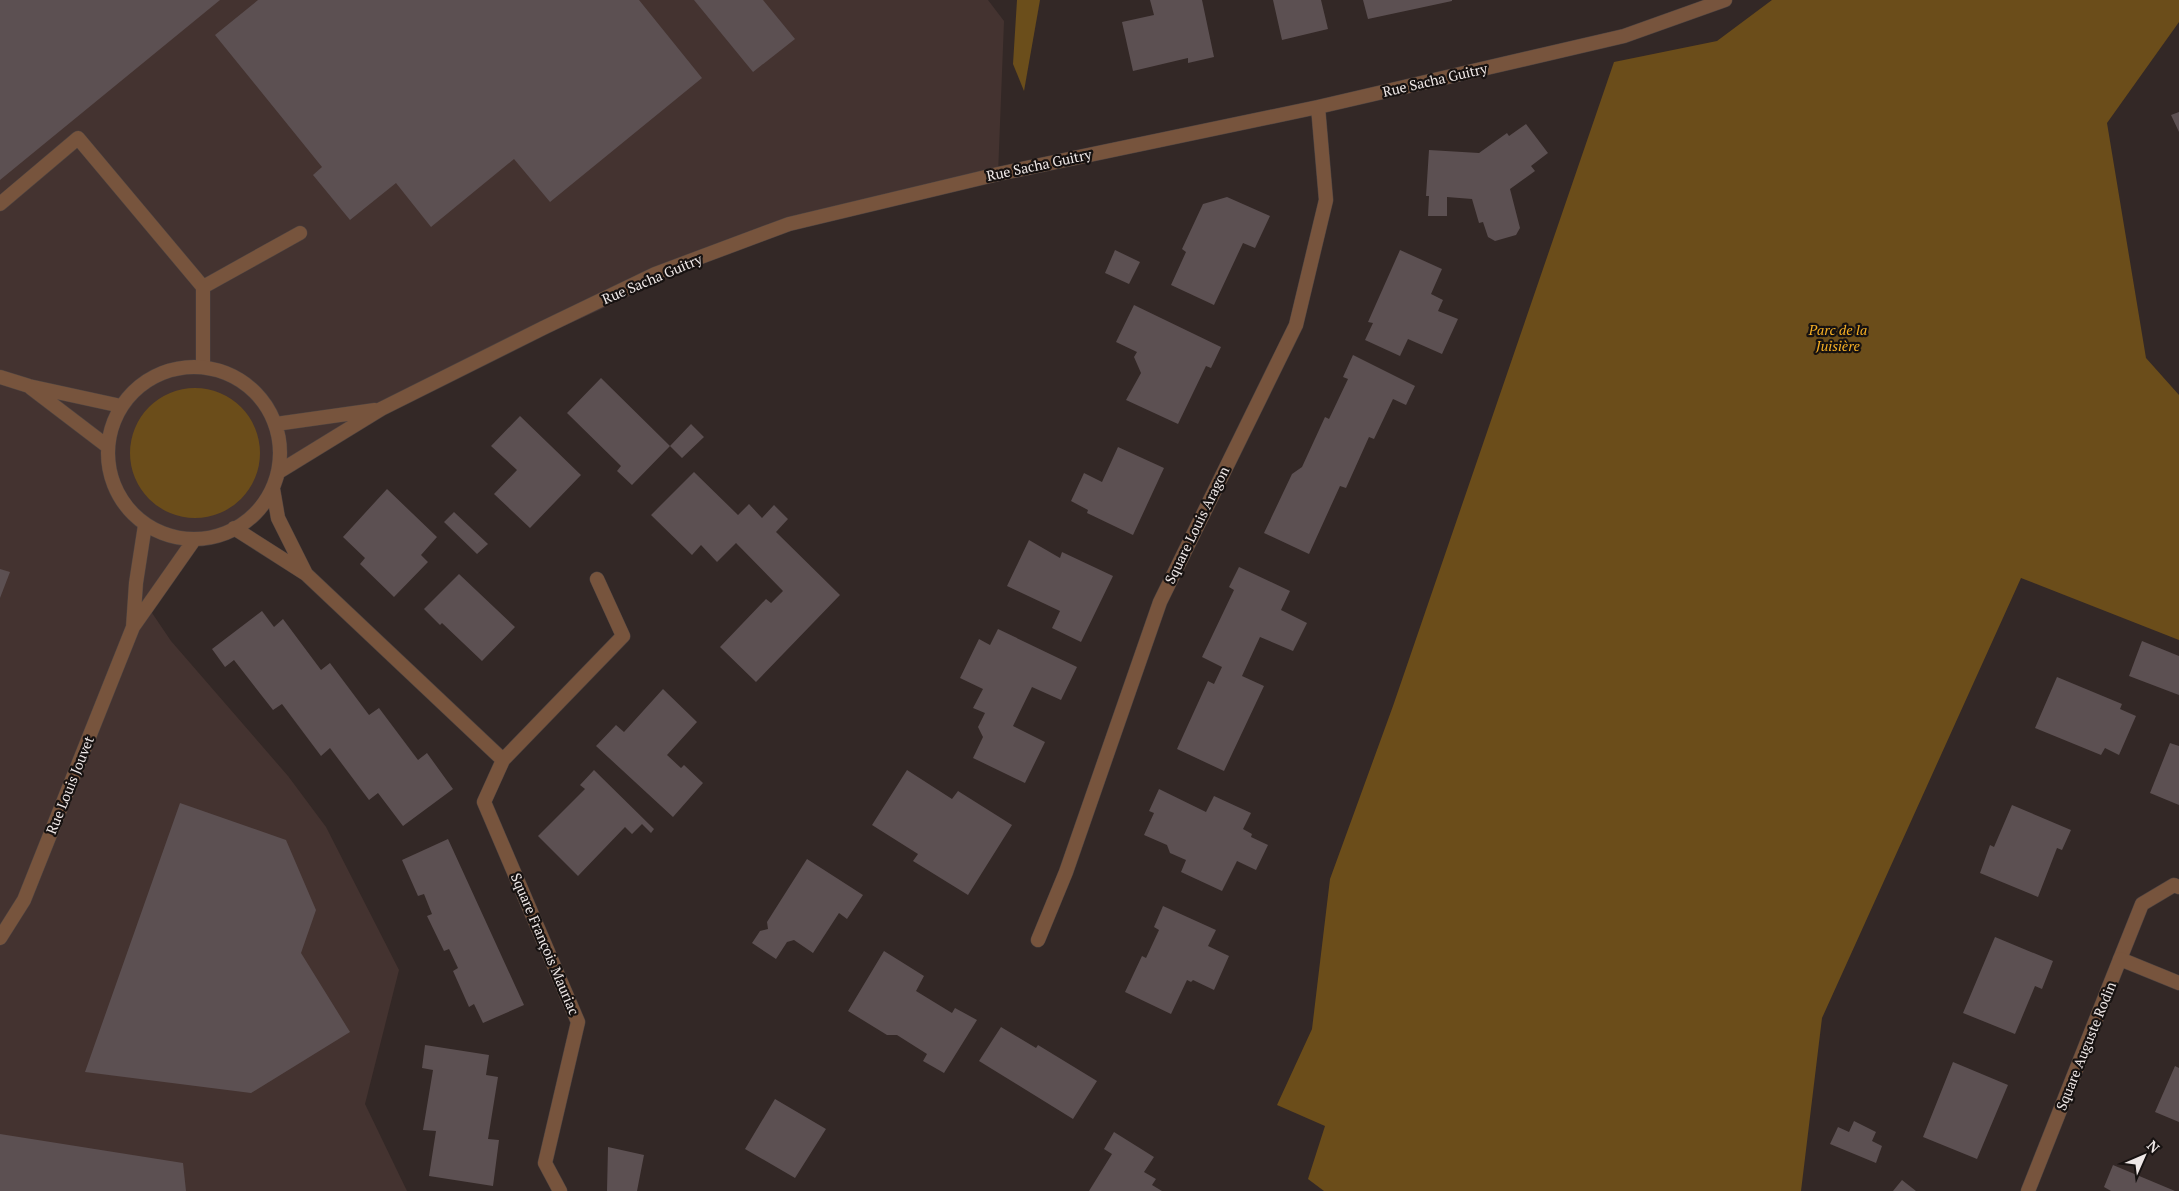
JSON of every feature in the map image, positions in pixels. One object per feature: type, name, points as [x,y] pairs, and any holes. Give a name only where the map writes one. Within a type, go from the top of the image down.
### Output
[{"type":"street","name":"Rue Sacha Guitry","points":[[280,471],[380,410],[655,274],[789,224],[1032,166],[1318,107],[1624,36],[1725,0]]},
{"type":"street","name":"Square Louis Aragon","points":[[1038,940],[1066,872],[1160,602],[1296,325],[1326,200],[1318,107]]},
{"type":"street","points":[[0,204],[78,138],[203,287],[203,367]]},
{"type":"street","points":[[203,287],[300,233]]},
{"type":"street","points":[[203,367],[227,373],[247,385],[264,402],[276,424],[281,450],[280,471],[273,489],[259,511],[219,537],[194,540],[170,537],[145,525],[128,510],[116,491],[109,469],[107,446],[112,425],[121,406],[137,388],[157,375],[180,368],[203,367]]},
{"type":"street","points":[[0,377],[29,386],[121,406]]},
{"type":"street","points":[[29,386],[107,446]]},
{"type":"street","name":"Rue Sacha Guitry","points":[[276,424],[380,410]]},
{"type":"street","points":[[273,489],[278,518],[306,574]]},
{"type":"street","name":"Rue Louis Jouvet","points":[[133,628],[136,583],[145,525]]},
{"type":"street","points":[[234,528],[306,574],[503,760]]},
{"type":"street","name":"Rue Louis Jouvet","points":[[0,938],[24,900],[133,628],[194,540]]},
{"type":"street","name":"Square François Mauriac","points":[[560,1191],[546,1163],[578,1022],[484,802],[503,760],[623,636],[597,579]]},
{"type":"street","name":"Square Auguste Rodin","points":[[2028,1191],[2142,904],[2174,885],[2179,887]]},
{"type":"street","points":[[2120,959],[2179,983]]},
{"type":"shaded area","points":[[0,0],[988,0],[1004,21],[998,174],[789,224],[381,409],[280,471],[259,511],[219,537],[194,540],[148,607],[171,641],[288,776],[326,827],[399,970],[365,1104],[407,1191],[0,1191]]},
{"type":"shaded area","points":[[1017,0],[1040,0],[1024,91],[1013,64]]},
{"type":"green space","name":"Parc de la Juisière","points":[[1772,0],[2179,0],[2179,22],[2107,123],[2146,358],[2179,395],[2179,640],[2021,578],[1822,1018],[1801,1191],[1324,1191],[1308,1179],[1325,1126],[1277,1105],[1312,1029],[1330,879],[1393,706],[1614,62],[1717,41]]},
{"type":"green space","points":[[195,388],[208,389],[220,393],[241,407],[255,428],[259,440],[259,466],[255,478],[241,499],[220,513],[208,517],[195,518],[182,517],[170,513],[149,499],[135,478],[131,466],[130,453],[131,440],[135,428],[149,407],[170,393],[182,389]]},
{"type":"building","points":[[0,0],[220,0],[0,180]]},
{"type":"building","points":[[258,0],[639,0],[702,78],[550,202],[514,159],[431,227],[396,183],[350,220],[313,175],[322,167],[215,35]]},
{"type":"building","points":[[694,0],[763,0],[795,39],[753,72]]},
{"type":"building","points":[[1150,0],[1202,0],[1214,57],[1188,63],[1188,58],[1133,71],[1122,22],[1154,15]]},
{"type":"building","points":[[1273,0],[1321,0],[1328,29],[1282,40]]},
{"type":"building","points":[[1363,0],[1452,0],[1452,1],[1368,19]]},
{"type":"building","points":[[2179,112],[2179,132],[2171,115]]},
{"type":"building","points":[[1526,124],[1548,153],[1531,166],[1535,171],[1510,189],[1520,228],[1516,235],[1495,241],[1488,237],[1483,222],[1479,223],[1472,199],[1447,197],[1447,216],[1428,216],[1429,196],[1426,196],[1429,150],[1479,153],[1507,133],[1509,136]]},
{"type":"building","points":[[1227,197],[1270,216],[1255,248],[1243,243],[1214,305],[1171,285],[1186,252],[1182,249],[1203,204]]},
{"type":"building","points":[[1115,250],[1140,262],[1129,284],[1105,273]]},
{"type":"building","points":[[1400,250],[1442,269],[1431,294],[1443,300],[1438,311],[1458,319],[1442,354],[1408,339],[1400,356],[1365,340],[1373,323],[1368,322]]},
{"type":"building","points":[[1134,305],[1221,347],[1211,368],[1206,366],[1178,424],[1126,400],[1141,373],[1134,357],[1137,352],[1116,342]]},
{"type":"building","points":[[1353,355],[1415,386],[1406,405],[1393,399],[1374,439],[1369,437],[1346,488],[1340,486],[1309,554],[1264,533],[1292,474],[1302,467],[1325,417],[1329,419],[1348,379],[1343,377]]},
{"type":"building","points":[[601,378],[670,446],[632,485],[617,471],[621,466],[567,413]]},
{"type":"building","points":[[520,416],[581,475],[530,528],[494,494],[517,470],[491,446]]},
{"type":"building","points":[[691,424],[704,437],[682,458],[670,446]]},
{"type":"building","points":[[1118,447],[1164,468],[1133,535],[1087,513],[1088,510],[1071,501],[1084,473],[1102,482]]},
{"type":"building","points":[[694,472],[738,515],[749,504],[762,518],[774,505],[788,519],[776,532],[840,595],[756,682],[720,647],[766,599],[771,603],[783,591],[736,543],[717,562],[701,545],[692,555],[651,515]]},
{"type":"building","points":[[387,489],[437,537],[421,555],[428,562],[394,597],[360,564],[365,558],[343,537]]},
{"type":"building","points":[[454,512],[488,544],[477,554],[444,522]]},
{"type":"building","points":[[1029,540],[1060,558],[1062,552],[1113,576],[1081,642],[1052,628],[1060,611],[1007,586]]},
{"type":"building","points":[[1239,567],[1290,591],[1281,610],[1307,623],[1293,651],[1260,637],[1242,676],[1264,686],[1224,771],[1177,749],[1208,681],[1214,684],[1222,667],[1202,657],[1234,590],[1229,587]]},
{"type":"building","points":[[0,569],[10,572],[0,598]]},
{"type":"building","points":[[459,574],[515,627],[482,661],[442,623],[440,625],[424,609]]},
{"type":"building","points":[[262,611],[274,627],[283,619],[321,670],[330,663],[369,715],[379,708],[418,760],[427,753],[453,789],[403,826],[378,793],[369,800],[330,748],[321,756],[282,704],[273,710],[234,660],[225,667],[212,649]]},
{"type":"building","points":[[998,629],[1077,667],[1061,700],[1032,687],[1013,726],[1045,742],[1025,783],[973,758],[983,737],[978,727],[985,713],[973,708],[983,689],[960,678],[979,639],[990,645]]},
{"type":"building","points":[[2142,641],[2179,656],[2179,695],[2129,676]]},
{"type":"building","points":[[2057,677],[2122,704],[2120,709],[2136,716],[2119,755],[2105,748],[2101,755],[2035,728]]},
{"type":"building","points":[[663,689],[697,722],[667,755],[681,768],[684,765],[703,783],[673,817],[596,746],[616,725],[624,732]]},
{"type":"building","points":[[2170,743],[2179,746],[2179,805],[2150,793]]},
{"type":"building","points":[[594,770],[654,829],[651,833],[642,824],[632,834],[625,827],[578,876],[538,836],[585,789],[580,785]]},
{"type":"building","points":[[907,770],[952,799],[958,791],[1012,825],[968,895],[913,861],[918,854],[872,825]]},
{"type":"building","points":[[1159,789],[1206,812],[1214,796],[1251,813],[1243,829],[1252,834],[1251,837],[1268,845],[1256,870],[1237,861],[1222,891],[1181,872],[1186,860],[1170,853],[1167,845],[1144,835],[1154,813],[1149,811]]},
{"type":"building","points":[[180,803],[286,840],[316,910],[301,953],[350,1032],[251,1093],[85,1072]]},
{"type":"building","points":[[2012,805],[2071,830],[2062,850],[2057,848],[2038,897],[1980,873],[1990,845],[1994,847]]},
{"type":"building","points":[[448,839],[524,1005],[483,1023],[474,1004],[469,1007],[453,971],[458,968],[449,949],[444,951],[427,916],[432,914],[424,894],[418,896],[402,860]]},
{"type":"building","points":[[807,859],[863,895],[847,919],[839,913],[813,953],[794,940],[787,942],[776,959],[752,943],[760,931],[768,929],[767,922]]},
{"type":"building","points":[[1163,906],[1216,930],[1208,946],[1229,956],[1214,990],[1193,980],[1191,982],[1187,980],[1171,1014],[1125,992],[1142,956],[1146,958],[1159,930],[1154,927]]},
{"type":"building","points":[[1995,937],[2053,961],[2042,989],[2035,986],[2015,1034],[1963,1013]]},
{"type":"building","points":[[884,951],[924,976],[916,991],[952,1013],[955,1008],[977,1020],[944,1073],[923,1061],[927,1054],[897,1035],[887,1035],[848,1011]]},
{"type":"building","points":[[1001,1027],[1036,1048],[1038,1045],[1097,1081],[1073,1119],[979,1061]]},
{"type":"building","points":[[425,1045],[489,1055],[486,1075],[498,1077],[488,1139],[499,1140],[493,1186],[429,1176],[436,1131],[423,1130],[433,1070],[422,1068]]},
{"type":"building","points":[[1953,1062],[2008,1085],[1977,1159],[1923,1137]]},
{"type":"building","points":[[2175,1066],[2179,1068],[2179,1122],[2155,1112]]},
{"type":"building","points":[[775,1099],[826,1129],[795,1178],[745,1149]]},
{"type":"building","points":[[1854,1121],[1876,1132],[1872,1141],[1882,1146],[1876,1163],[1830,1144],[1838,1127],[1849,1132]]},
{"type":"building","points":[[1114,1132],[1154,1157],[1144,1172],[1156,1179],[1152,1185],[1162,1191],[1089,1191],[1112,1154],[1104,1149]]},
{"type":"building","points":[[0,1134],[183,1163],[186,1191],[0,1191]]},
{"type":"building","points":[[608,1147],[644,1155],[637,1191],[607,1191]]},
{"type":"building","points":[[2113,1165],[2175,1191],[2111,1191],[2104,1187]]},
{"type":"building","points":[[1902,1180],[1916,1191],[1893,1191]]}]
